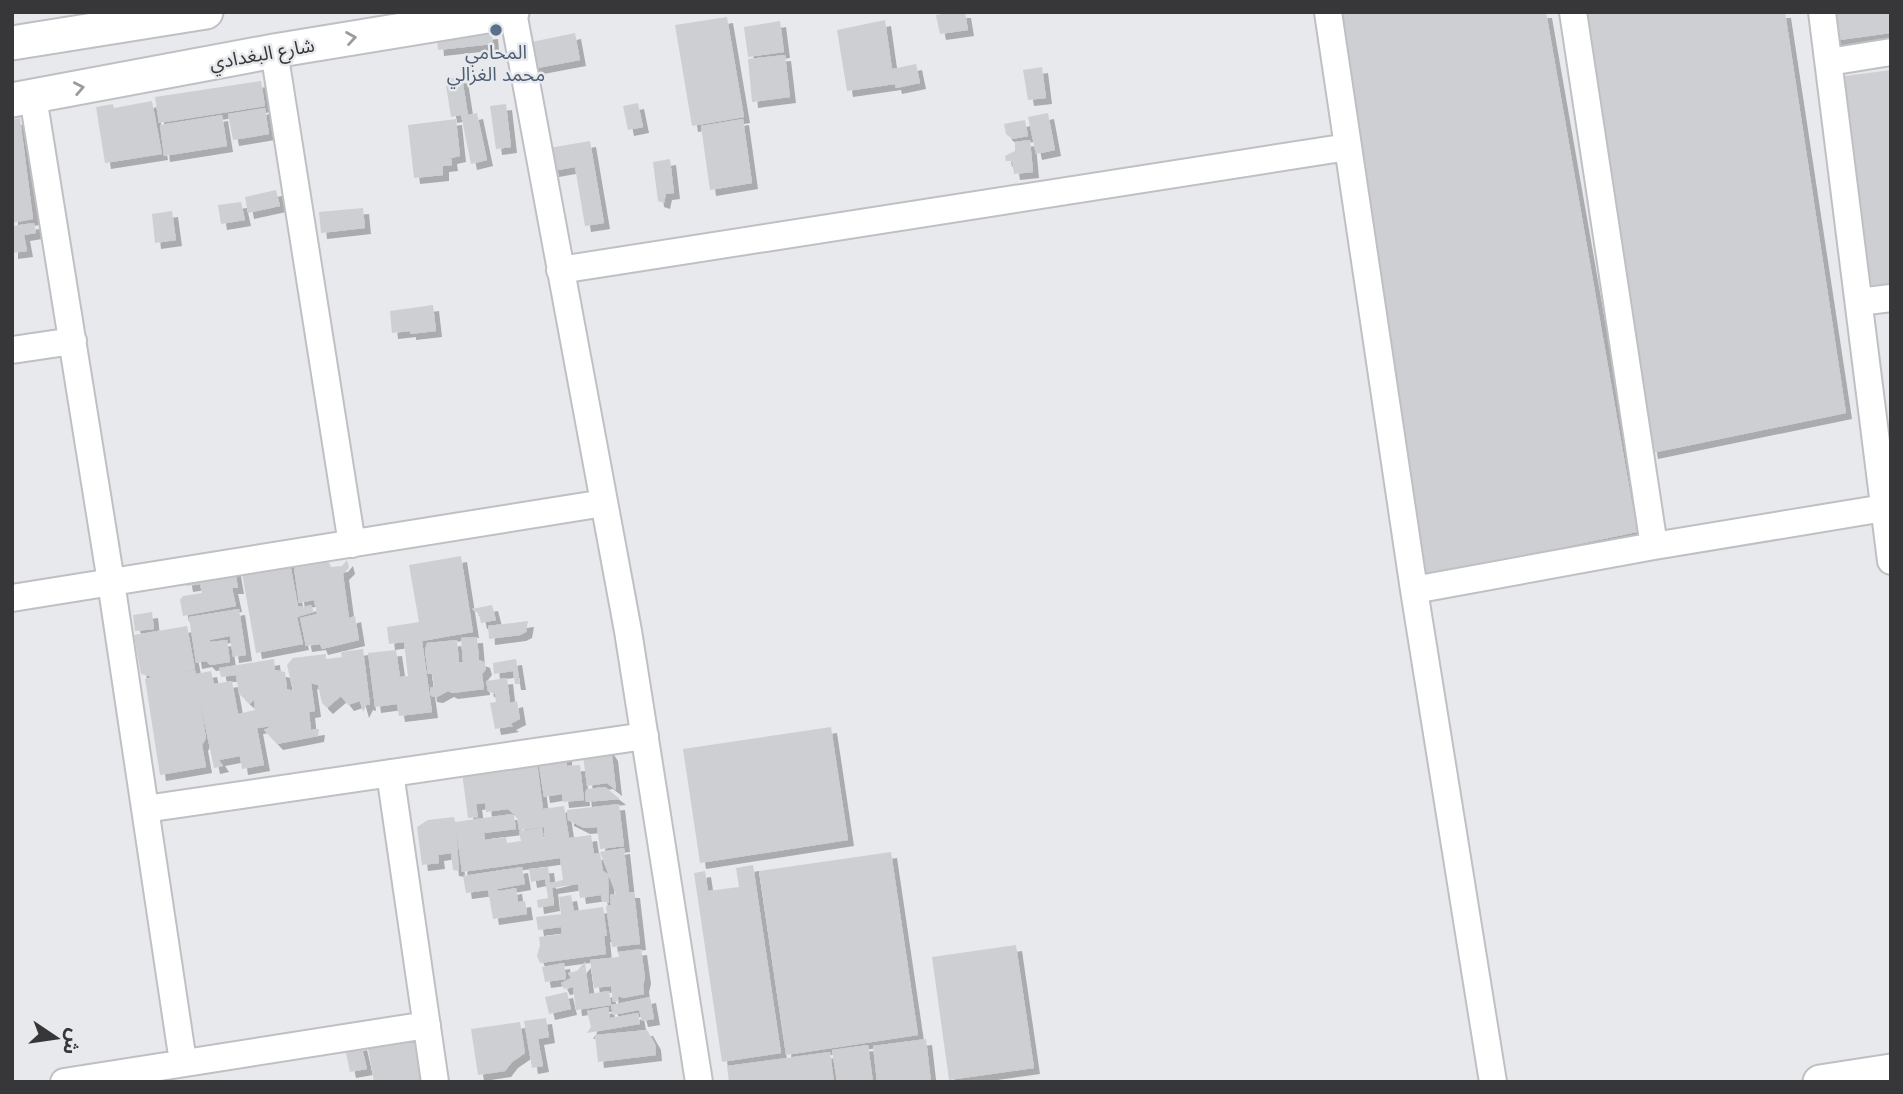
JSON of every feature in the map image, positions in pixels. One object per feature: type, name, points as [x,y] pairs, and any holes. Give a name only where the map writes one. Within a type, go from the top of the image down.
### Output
[{"type":"street","points":[[12,43],[206,12]]},
{"type":"street","points":[[512,12],[645,736],[699,1082]]},
{"type":"street","name":"شارع البغدادي","points":[[23,99],[274,51],[512,12]]},
{"type":"street","points":[[1328,12],[1414,590],[1493,1082]]},
{"type":"street","points":[[1573,12],[1654,546]]},
{"type":"street","points":[[1822,12],[1891,561]]},
{"type":"street","points":[[274,51],[352,544]]},
{"type":"street","points":[[1829,62],[1891,52]]},
{"type":"street","points":[[23,99],[73,341],[183,1062]]},
{"type":"street","points":[[561,270],[1348,147]]},
{"type":"street","points":[[1859,302],[1891,298]]},
{"type":"street","points":[[12,350],[73,341]]},
{"type":"street","points":[[12,598],[604,503]]},
{"type":"street","points":[[1414,590],[1884,508]]},
{"type":"street","points":[[145,808],[645,736]]},
{"type":"street","points":[[390,773],[435,1082]]},
{"type":"street","points":[[64,1082],[427,1025]]},
{"type":"street","points":[[1820,1082],[1891,1071]]},
{"type":"building","points":[[965,12],[968,30],[940,34],[936,15]]},
{"type":"building","points":[[1328,12],[1546,12],[1637,532],[1413,578]]},
{"type":"building","points":[[1581,12],[1785,12],[1846,413],[1652,453]]},
{"type":"building","points":[[1828,12],[1891,12],[1891,33],[1832,41]]},
{"type":"building","points":[[727,17],[744,117],[692,126],[675,25]]},
{"type":"building","points":[[885,20],[892,69],[916,64],[920,83],[896,88],[895,84],[847,91],[837,30]]},
{"type":"building","points":[[780,21],[784,52],[748,57],[744,27]]},
{"type":"building","points":[[492,33],[493,44],[438,50],[437,39]]},
{"type":"building","points":[[575,33],[580,60],[527,70],[522,44]]},
{"type":"building","points":[[785,55],[790,97],[752,102],[748,59]]},
{"type":"building","points":[[1042,67],[1046,98],[1028,100],[1023,70]]},
{"type":"building","points":[[1891,70],[1891,284],[1862,288],[1845,76]]},
{"type":"building","points":[[462,77],[468,115],[477,113],[487,160],[471,164],[461,115],[451,117],[445,79]]},
{"type":"building","points":[[261,81],[265,106],[159,123],[155,97]]},
{"type":"building","points":[[152,101],[162,154],[105,163],[96,107],[113,104],[114,108]]},
{"type":"building","points":[[638,103],[643,127],[628,130],[623,106]]},
{"type":"building","points":[[506,104],[511,147],[496,149],[490,106]]},
{"type":"building","points":[[265,108],[269,134],[233,140],[228,114]]},
{"type":"building","points":[[1048,113],[1055,150],[1036,154],[1028,117]]},
{"type":"building","points":[[222,115],[227,146],[164,156],[160,125]]},
{"type":"building","points":[[20,118],[33,219],[12,223],[12,120]]},
{"type":"building","points":[[456,119],[460,156],[451,158],[452,165],[443,166],[443,175],[414,178],[408,125]]},
{"type":"building","points":[[743,119],[752,183],[710,190],[701,126]]},
{"type":"building","points":[[1025,120],[1028,136],[1012,139],[1006,134],[1004,124]]},
{"type":"building","points":[[1030,140],[1033,172],[1014,174],[1012,161],[1006,161],[1005,156],[1015,151],[1015,142]]},
{"type":"building","points":[[590,141],[604,223],[585,226],[575,167],[553,171],[549,148]]},
{"type":"building","points":[[670,159],[674,193],[666,194],[664,203],[658,201],[653,162]]},
{"type":"building","points":[[276,190],[280,206],[248,213],[245,197]]},
{"type":"building","points":[[241,202],[245,220],[221,224],[218,205]]},
{"type":"building","points":[[363,208],[365,228],[321,233],[319,212]]},
{"type":"building","points":[[172,211],[176,240],[155,243],[152,214]]},
{"type":"building","points":[[34,223],[36,233],[24,235],[27,251],[12,253],[12,226]]},
{"type":"building","points":[[433,305],[436,331],[392,333],[390,311]]},
{"type":"building","points":[[461,556],[473,632],[422,641],[432,712],[399,716],[397,704],[375,707],[368,653],[396,650],[400,677],[408,676],[404,642],[389,644],[387,627],[419,622],[409,565]]},
{"type":"building","points":[[289,558],[298,606],[311,605],[314,612],[297,617],[303,644],[256,653],[241,567]]},
{"type":"building","points":[[347,560],[349,568],[343,574],[349,618],[355,616],[359,640],[322,649],[320,644],[306,646],[300,618],[317,614],[314,600],[299,603],[294,568],[329,562],[331,567],[342,566]]},
{"type":"building","points":[[234,565],[238,588],[232,588],[236,606],[183,616],[180,600],[183,596],[202,593],[200,584],[187,586],[185,575]]},
{"type":"building","points":[[492,605],[496,620],[481,623],[479,614],[472,609]]},
{"type":"building","points":[[239,609],[246,655],[233,657],[230,636],[209,640],[227,640],[230,662],[210,665],[206,661],[196,663],[189,617]]},
{"type":"building","points":[[152,612],[154,629],[135,631],[133,615]]},
{"type":"building","points":[[528,621],[526,632],[520,635],[489,639],[488,626]]},
{"type":"building","points":[[187,626],[195,669],[181,673],[211,671],[214,684],[232,681],[238,714],[255,710],[254,700],[250,704],[239,694],[236,675],[221,677],[219,668],[274,659],[275,670],[285,672],[287,689],[293,691],[287,665],[293,658],[326,654],[326,659],[342,657],[341,652],[363,649],[370,705],[367,704],[363,712],[360,701],[348,705],[341,696],[327,708],[322,703],[318,685],[311,683],[315,711],[309,712],[311,730],[319,729],[318,736],[277,744],[264,730],[272,726],[257,728],[264,765],[242,769],[240,756],[219,760],[223,766],[214,768],[200,701],[206,738],[202,745],[206,767],[160,775],[145,679],[153,677],[141,674],[134,635]]},
{"type":"building","points":[[477,637],[479,660],[484,662],[486,669],[482,674],[484,689],[452,693],[448,691],[437,697],[431,696],[430,688],[434,687],[432,674],[428,674],[425,650],[427,643],[457,640],[459,662],[463,662],[461,638]]},
{"type":"building","points":[[516,659],[520,684],[515,684],[513,671],[494,674],[493,663]]},
{"type":"building","points":[[507,678],[510,703],[517,701],[520,719],[510,724],[513,726],[495,729],[490,703],[496,702],[495,694],[488,691],[486,681]]},
{"type":"building","points":[[831,727],[848,840],[700,863],[683,749]]},
{"type":"building","points":[[565,748],[567,766],[580,765],[584,800],[563,802],[562,794],[544,797],[537,753]]},
{"type":"building","points":[[582,748],[608,749],[612,755],[616,790],[607,783],[587,786]]},
{"type":"building","points":[[536,755],[543,809],[564,806],[569,838],[591,835],[594,854],[600,853],[603,871],[608,874],[609,903],[602,901],[601,895],[580,898],[578,884],[552,888],[554,905],[538,908],[537,900],[548,898],[545,879],[531,882],[529,869],[548,867],[550,883],[563,880],[560,858],[462,872],[456,828],[459,871],[453,870],[451,853],[438,855],[439,863],[422,865],[417,827],[428,820],[454,817],[455,822],[511,814],[514,816],[516,829],[484,833],[485,840],[506,837],[507,843],[521,841],[519,831],[542,828],[545,836],[544,827],[519,830],[517,817],[508,809],[486,812],[485,803],[476,804],[478,817],[468,818],[461,765]]},
{"type":"building","points":[[605,787],[620,799],[586,802],[587,789]]},
{"type":"building","points":[[619,804],[624,846],[600,849],[597,827],[584,828],[568,820],[567,810]]},
{"type":"building","points":[[624,848],[629,892],[634,892],[640,944],[612,947],[606,906],[611,905],[610,895],[616,894],[600,852]]},
{"type":"building","points":[[891,852],[918,1035],[786,1055],[759,871]]},
{"type":"building","points":[[753,865],[781,1053],[722,1062],[694,873],[705,871],[708,891],[739,887],[736,868]]},
{"type":"building","points":[[522,867],[525,884],[497,889],[499,891],[516,888],[518,902],[525,901],[527,914],[493,919],[488,890],[466,893],[463,876]]},
{"type":"building","points":[[571,895],[574,911],[603,907],[607,936],[604,936],[606,954],[540,963],[537,956],[539,937],[562,934],[561,927],[538,930],[536,917],[561,914],[559,897]]},
{"type":"building","points":[[1016,945],[1034,1068],[949,1080],[932,957]]},
{"type":"building","points":[[641,949],[644,994],[623,998],[619,996],[619,1001],[613,1002],[611,986],[594,988],[590,960],[619,957],[618,952]]},
{"type":"building","points":[[585,962],[589,994],[609,991],[611,1005],[576,1010],[573,987],[564,989],[561,983],[571,978],[568,973],[577,971]]},
{"type":"building","points":[[564,963],[566,979],[545,982],[542,967]]},
{"type":"building","points":[[567,992],[571,1009],[549,1014],[545,997]]},
{"type":"building","points":[[650,997],[654,1019],[642,1021],[639,1010],[613,1015],[611,1005]]},
{"type":"building","points":[[608,1007],[610,1018],[638,1013],[640,1024],[587,1033],[591,1027],[587,1011]]},
{"type":"building","points":[[546,1018],[549,1037],[538,1039],[543,1066],[532,1068],[524,1021]]},
{"type":"building","points":[[520,1022],[525,1053],[505,1071],[478,1075],[471,1029]]},
{"type":"building","points":[[647,1030],[655,1044],[656,1055],[598,1062],[595,1035]]},
{"type":"building","points":[[926,1039],[931,1082],[877,1082],[873,1046]]},
{"type":"building","points":[[414,1041],[421,1082],[374,1082],[368,1049]]},
{"type":"building","points":[[361,1044],[367,1069],[350,1072],[345,1048]]},
{"type":"building","points":[[868,1045],[873,1082],[837,1082],[832,1050]]},
{"type":"building","points":[[830,1052],[834,1082],[729,1082],[727,1066]]},
{"type":"place","name":"المحامي محمد الغزالي","points":[[496,30]]}]
